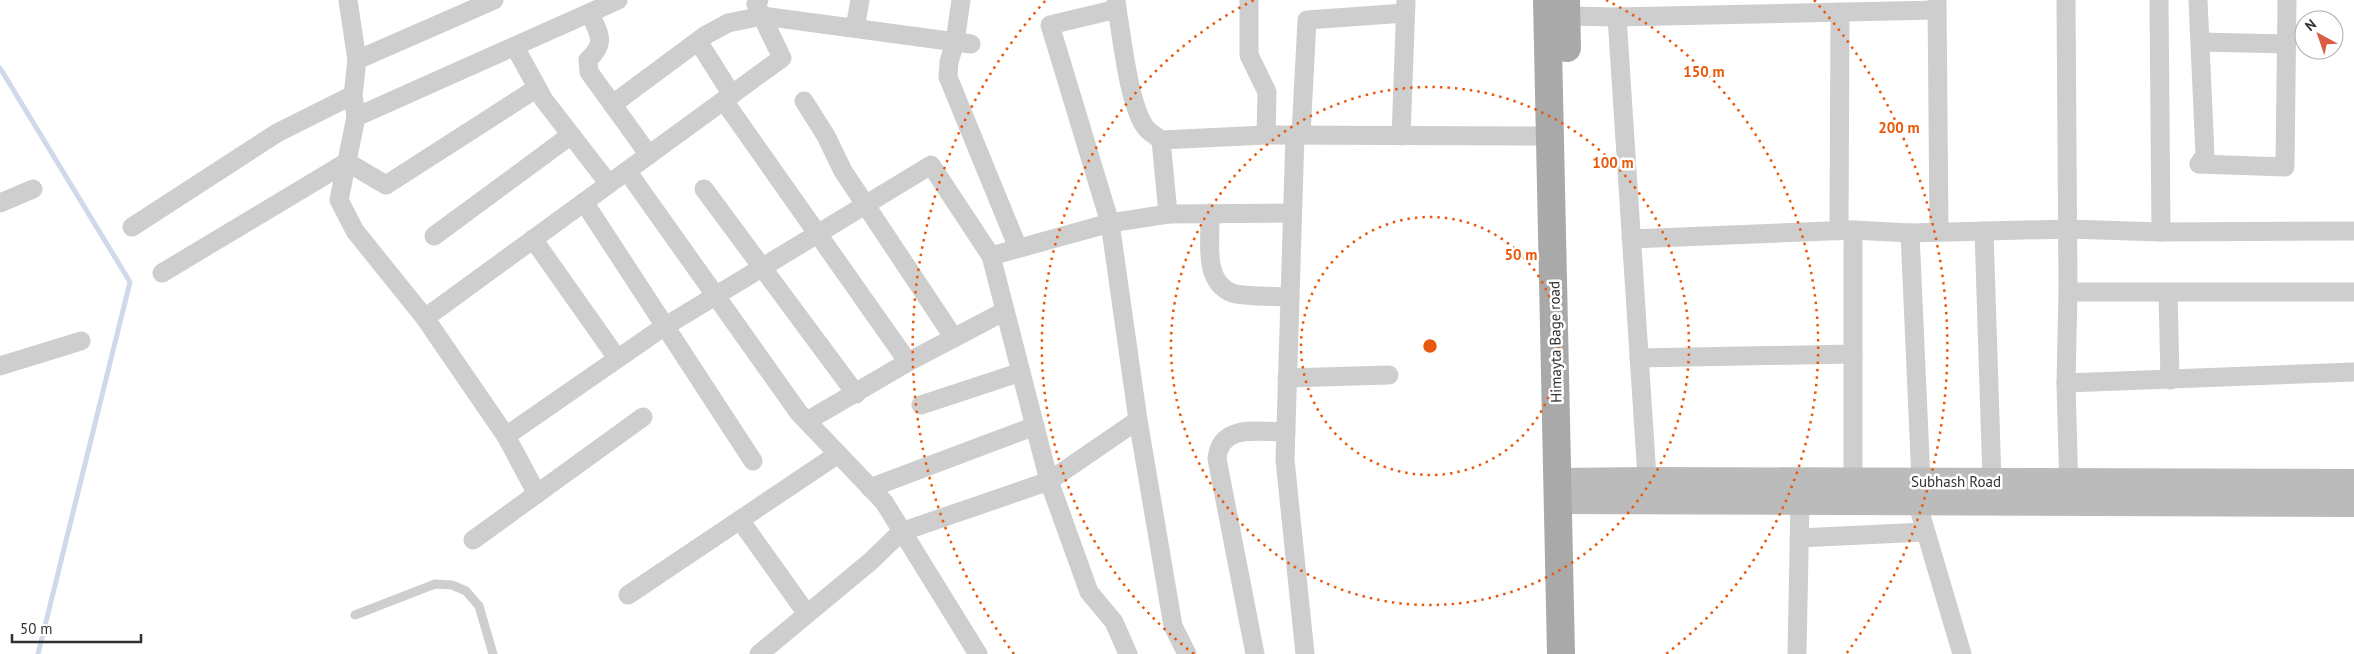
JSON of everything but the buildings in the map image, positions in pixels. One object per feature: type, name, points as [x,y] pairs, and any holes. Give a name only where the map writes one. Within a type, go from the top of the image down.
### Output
[{"type":"main road","name":"Himayta Bage road","points":[[1560,5],[1550,136],[1567,491],[1561,654]]},
{"type":"main road","points":[[1560,5],[1567,491],[1580,654]]},
{"type":"street","points":[[348,0],[357,60],[353,95],[356,117],[339,200],[355,231],[425,318],[506,436],[537,494]]},
{"type":"street","points":[[357,60],[494,0]]},
{"type":"street","points":[[356,117],[618,0]]},
{"type":"street","points":[[855,28],[860,0]]},
{"type":"street","points":[[958,0],[963,43],[949,62],[948,77],[1018,248]]},
{"type":"street","points":[[1249,0],[1249,55],[1267,92],[1266,135]]},
{"type":"street","points":[[2066,0],[2068,229],[2066,383],[2069,492]]},
{"type":"street","points":[[2159,0],[2161,232]]},
{"type":"street","points":[[2198,0],[2205,155],[2199,164],[2283,168],[2286,164],[2287,0]]},
{"type":"street","points":[[1187,654],[1173,626],[1138,420],[1110,223],[1050,25],[1116,4],[1134,100],[1140,118],[1147,128],[1161,140],[1266,135],[1550,136]]},
{"type":"street","points":[[1560,5],[1617,17],[1687,8],[1840,12],[1937,5],[1939,232]]},
{"type":"street","points":[[1305,654],[1285,460],[1292,213],[1307,20],[1406,6],[1401,136]]},
{"type":"street","points":[[613,104],[698,41],[728,23],[760,8],[855,28],[963,43]]},
{"type":"street","points":[[425,318],[782,58],[760,8]]},
{"type":"street","points":[[1840,12],[1846,230],[1853,354],[1854,480]]},
{"type":"street","points":[[590,13],[601,40],[600,47],[588,60],[587,66],[649,155]]},
{"type":"street","points":[[1617,17],[1648,490]]},
{"type":"street","points":[[698,41],[728,98],[818,233],[908,362]]},
{"type":"street","points":[[2201,42],[2287,44]]},
{"type":"street","points":[[515,47],[544,100],[609,184]]},
{"type":"street","points":[[347,162],[386,185],[537,88]]},
{"type":"street","points":[[132,227],[277,133],[353,95]]},
{"type":"street","points":[[804,101],[826,136],[843,171],[954,338]]},
{"type":"street","points":[[434,236],[570,135]]},
{"type":"street","points":[[1161,140],[1168,214]]},
{"type":"street","points":[[162,272],[347,162]]},
{"type":"street","points":[[506,436],[665,326],[931,165],[991,256],[1049,481],[1089,592],[1114,622],[1128,654]]},
{"type":"street","points":[[627,171],[807,420],[884,502],[978,654]]},
{"type":"street","points":[[704,189],[856,394]]},
{"type":"street","points":[[0,203],[33,190]]},
{"type":"street","points":[[584,202],[753,461]]},
{"type":"street","points":[[1210,213],[1211,268],[1214,278],[1220,286],[1233,294],[1290,297]]},
{"type":"street","points":[[991,256],[1110,223],[1168,214],[1292,213]]},
{"type":"street","points":[[1631,239],[1846,230],[1910,233],[2068,229],[2161,232],[2354,230]]},
{"type":"street","points":[[1984,231],[1992,481]]},
{"type":"street","points":[[1910,233],[1919,491],[1925,532],[1962,654]]},
{"type":"street","points":[[532,239],[617,358]]},
{"type":"street","points":[[2068,292],[2354,292]]},
{"type":"street","points":[[2168,292],[2170,380]]},
{"type":"street","points":[[807,420],[856,394],[908,362],[1005,311]]},
{"type":"street","points":[[0,366],[81,341]]},
{"type":"street","points":[[1639,358],[1853,354]]},
{"type":"street","points":[[921,406],[1021,372]]},
{"type":"street","points":[[2066,383],[2354,372]]},
{"type":"street","points":[[1287,378],[1389,375]]},
{"type":"street","points":[[474,540],[643,417]]},
{"type":"street","points":[[759,654],[871,561],[901,532],[1049,481],[1138,420]]},
{"type":"street","points":[[870,488],[1035,426]]},
{"type":"street","points":[[1256,654],[1217,459],[1218,450],[1222,440],[1233,433],[1286,432]]},
{"type":"street","points":[[628,596],[838,454]]},
{"type":"street","name":"Subhash Road","points":[[1567,491],[1648,490],[1854,480],[1919,491],[2069,492],[2354,504]]},
{"type":"street","name":"Subhash Road","points":[[1648,490],[1800,501],[1919,491],[1992,481],[2069,492],[2354,482]]},
{"type":"street","points":[[1797,654],[1800,501]]},
{"type":"street","points":[[740,520],[807,614]]},
{"type":"street","points":[[1799,538],[1925,532]]},
{"type":"lane","points":[[355,615],[435,584],[452,585],[466,591],[479,606],[493,654]]},
{"type":"waterway","points":[[0,68],[130,282],[38,654]]}]
